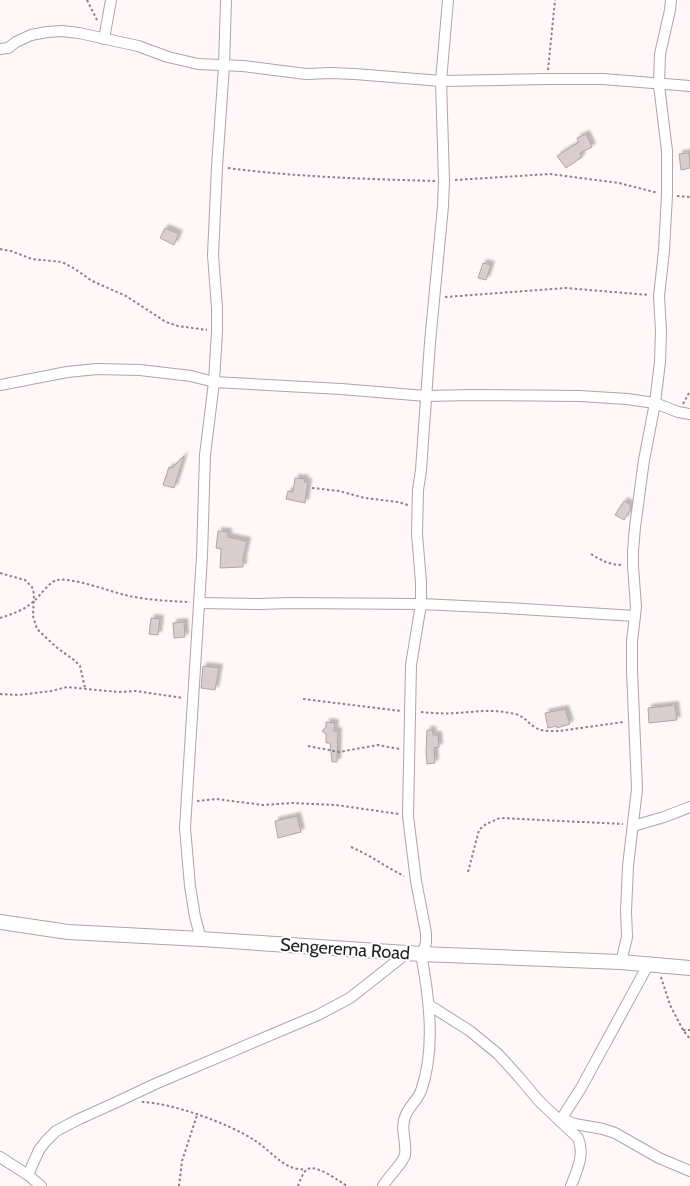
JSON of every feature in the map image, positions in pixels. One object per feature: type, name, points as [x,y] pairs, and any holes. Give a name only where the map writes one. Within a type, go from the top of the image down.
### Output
[{"type":"main road","name":"Sengerema Road","points":[[0,922],[68,932],[417,954],[621,962],[690,968]]},
{"type":"street","points":[[104,37],[110,0]]},
{"type":"street","points":[[201,939],[190,886],[184,828],[199,603],[205,455],[214,382],[217,331],[213,255],[226,0]]},
{"type":"street","points":[[28,1175],[39,1150],[56,1131],[195,1066],[318,1015],[350,998],[417,954],[426,944],[426,933],[416,881],[408,816],[411,665],[420,604],[421,582],[417,534],[418,490],[433,298],[443,206],[441,81],[448,0]]},
{"type":"street","points":[[621,962],[627,937],[628,866],[637,789],[632,670],[632,641],[636,607],[633,566],[635,527],[660,362],[659,296],[664,251],[667,151],[659,84],[660,54],[671,0]]},
{"type":"street","points":[[0,49],[8,48],[31,35],[62,32],[104,37],[138,46],[168,57],[198,64],[243,66],[306,74],[355,74],[441,81],[603,79],[690,86]]},
{"type":"street","points":[[0,384],[67,372],[97,369],[140,370],[191,376],[214,382],[426,396],[580,396],[627,399],[655,403],[678,412],[690,414]]},
{"type":"street","points":[[199,603],[420,604],[635,616]]},
{"type":"street","points":[[633,826],[690,807]]},
{"type":"street","points":[[383,1186],[403,1161],[406,1146],[404,1117],[420,1093],[424,1083],[430,1039],[429,1005],[426,982],[417,954]]},
{"type":"street","points":[[561,1120],[653,965]]},
{"type":"street","points":[[429,1005],[470,1031],[498,1054],[539,1101],[578,1138],[581,1152],[571,1186]]},
{"type":"street","points":[[561,1120],[615,1133],[659,1158],[690,1171]]},
{"type":"street","points":[[0,1157],[41,1186]]},
{"type":"path","points":[[88,0],[104,37]]},
{"type":"path","points":[[547,79],[555,0]]},
{"type":"path","points":[[0,249],[32,259],[62,262],[92,281],[126,296],[166,322],[178,326],[217,331]]},
{"type":"path","points":[[433,298],[566,288],[659,296]]},
{"type":"path","points":[[312,488],[398,502],[418,508]]},
{"type":"path","points":[[591,554],[601,561],[610,564],[633,566]]},
{"type":"path","points":[[0,573],[25,580],[32,587],[34,594],[33,616],[37,629],[80,666],[85,688]]},
{"type":"path","points":[[0,618],[16,613],[33,602],[56,580],[70,581],[125,595],[199,603]]},
{"type":"path","points":[[0,694],[85,688],[108,691],[136,691],[193,699]]},
{"type":"path","points":[[303,698],[410,712],[508,712],[523,717],[538,729],[550,731],[634,721]]},
{"type":"path","points":[[308,746],[339,752],[378,745],[409,752]]},
{"type":"path","points":[[186,801],[216,799],[263,805],[292,803],[336,805],[408,816]]},
{"type":"path","points":[[468,872],[479,830],[486,824],[500,818],[617,823],[633,826]]},
{"type":"path","points":[[351,847],[416,881]]},
{"type":"path","points":[[653,965],[670,1005],[690,1039]]},
{"type":"path","points":[[683,1030],[690,1030]]},
{"type":"path","points":[[119,1101],[146,1102],[173,1107],[220,1123],[253,1139],[284,1164],[306,1170],[309,1168],[316,1169],[346,1186]]},
{"type":"path","points":[[179,1186],[182,1161],[197,1115]]},
{"type":"path","points":[[298,1186],[306,1170]]},
{"type":"building","points":[[586,134],[592,147],[580,153],[582,157],[566,168],[557,156],[579,142],[577,138]]},
{"type":"building","points":[[689,153],[690,168],[681,170],[679,154]]},
{"type":"building","points":[[165,228],[179,234],[174,245],[160,238]]},
{"type":"building","points":[[483,263],[491,265],[486,280],[478,278]]},
{"type":"building","points":[[184,456],[174,488],[163,485],[169,467],[172,468]]},
{"type":"building","points":[[295,478],[305,479],[304,482],[308,482],[305,503],[286,499],[288,491],[293,492]]},
{"type":"building","points":[[624,501],[631,505],[624,520],[615,515]]},
{"type":"building","points":[[218,531],[228,532],[228,537],[247,541],[243,567],[220,568],[221,549],[216,548]]},
{"type":"building","points":[[151,618],[160,619],[158,635],[149,634]]},
{"type":"building","points":[[184,622],[185,637],[174,638],[173,623]]},
{"type":"building","points":[[203,666],[219,668],[215,690],[201,688]]},
{"type":"building","points":[[675,705],[677,720],[649,723],[648,708]]},
{"type":"building","points":[[565,709],[570,724],[557,728],[557,726],[548,728],[545,713]]},
{"type":"building","points":[[326,722],[335,723],[334,731],[338,731],[337,762],[332,762],[330,743],[326,743],[326,734],[322,731],[326,727]]},
{"type":"building","points":[[427,730],[432,730],[433,735],[438,735],[439,747],[434,748],[435,763],[427,764],[426,752]]},
{"type":"building","points":[[297,816],[301,832],[278,838],[275,821]]}]
